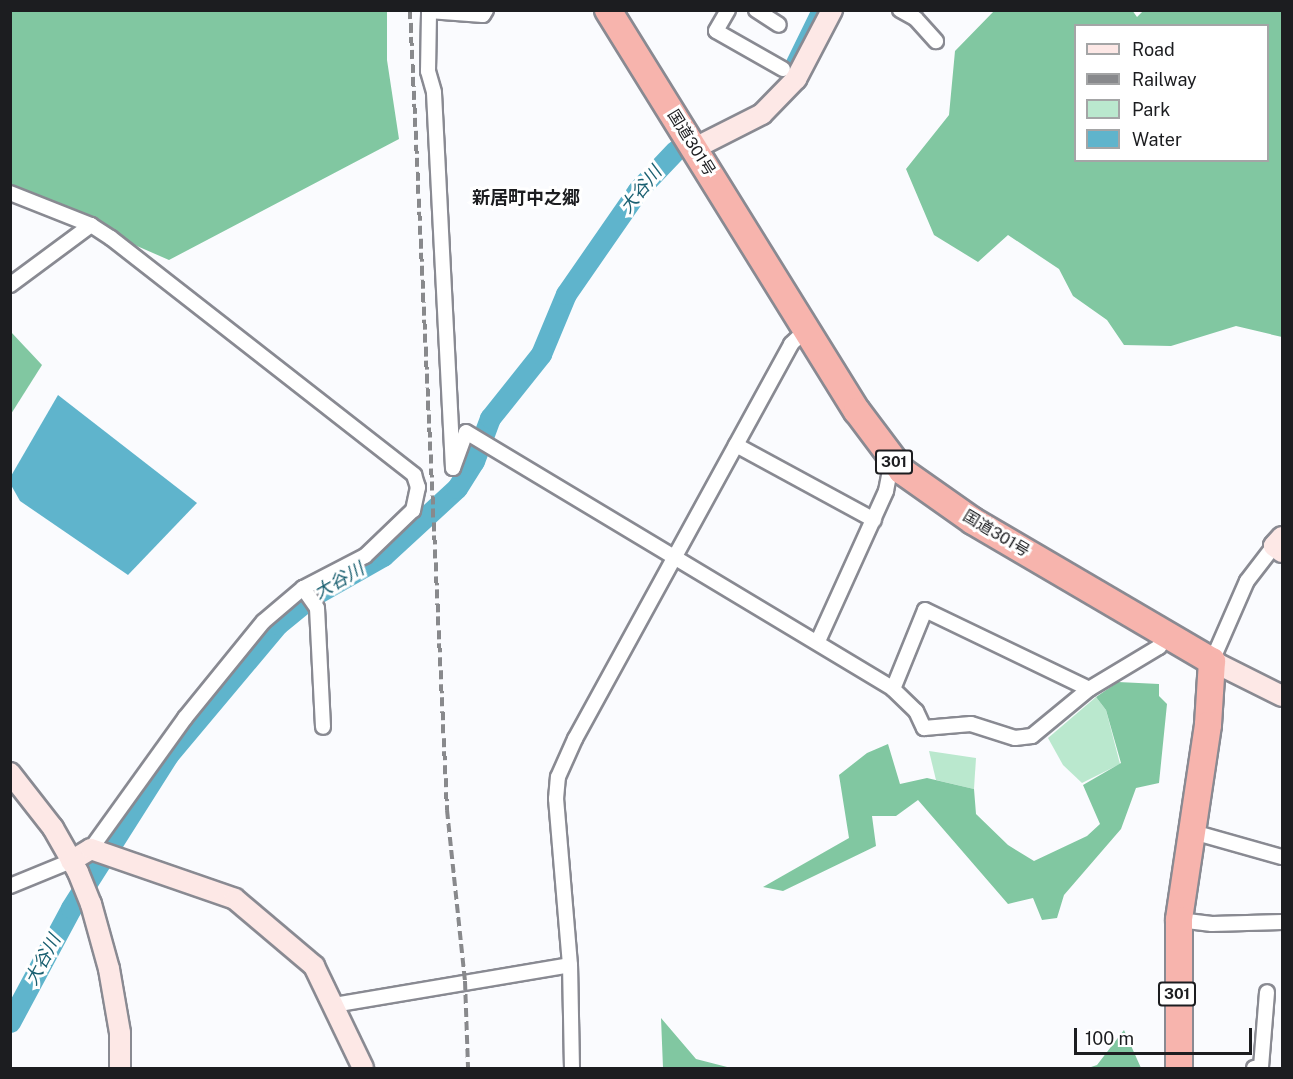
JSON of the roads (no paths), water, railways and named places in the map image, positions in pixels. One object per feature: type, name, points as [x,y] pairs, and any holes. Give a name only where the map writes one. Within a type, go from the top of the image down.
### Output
[{"type":"highway","name":"国道301号","points":[[608,10],[807,329],[892,460],[914,481],[954,509],[1212,661]]},
{"type":"highway","name":"301","points":[[1179,1068],[1179,920],[1208,725],[1212,661]]},
{"type":"street","points":[[486,10],[483,15],[429,11],[428,70],[434,92],[453,468],[466,432],[491,451],[673,559],[818,641],[893,689],[916,711],[924,728],[971,724],[1016,738],[1032,736],[1089,689],[1159,646],[1166,633]]},
{"type":"street","points":[[728,10],[716,31],[783,69]]},
{"type":"street","points":[[756,10],[780,25]]},
{"type":"street","points":[[691,141],[762,114],[796,79],[825,18],[832,10]]},
{"type":"street","points":[[900,10],[919,15],[936,41]]},
{"type":"street","points":[[10,193],[91,225],[414,476],[418,487],[413,510],[365,556],[303,588],[263,622],[117,808],[91,849],[71,861],[10,886]]},
{"type":"street","points":[[10,285],[91,225]]},
{"type":"street","points":[[572,1068],[570,965],[556,800],[558,777],[673,559],[791,344],[807,329]]},
{"type":"street","points":[[736,445],[874,520]]},
{"type":"street","points":[[818,641],[874,520],[892,460]]},
{"type":"street","points":[[1280,545],[1247,581],[1212,661],[1282,696]]},
{"type":"street","points":[[303,588],[317,608],[323,727]]},
{"type":"street","points":[[893,689],[925,610],[1089,689]]},
{"type":"street","points":[[10,773],[53,828],[91,904],[109,969],[120,1033],[120,1068]]},
{"type":"street","points":[[1192,832],[1282,857]]},
{"type":"street","points":[[91,849],[235,899],[314,966],[363,1068]]},
{"type":"street","points":[[1179,920],[1212,924],[1282,922]]},
{"type":"street","points":[[334,1005],[570,965]]},
{"type":"street","points":[[1254,1068],[1261,1067],[1267,993]]},
{"type":"water","points":[[58,395],[197,503],[128,575],[20,501],[11,485],[11,476]]},
{"type":"waterway","name":"大谷川","points":[[796,63],[822,10]]},
{"type":"waterway","name":"大谷川","points":[[10,1022],[71,908],[168,755],[278,624],[311,597],[383,556],[457,488],[474,461],[490,418],[541,354],[566,294],[638,190],[675,151]]},
{"type":"railway","points":[[410,10],[447,810],[465,981],[468,1068]]},
{"type":"district","name":"新居町中之郷","points":[[526,198]]}]
